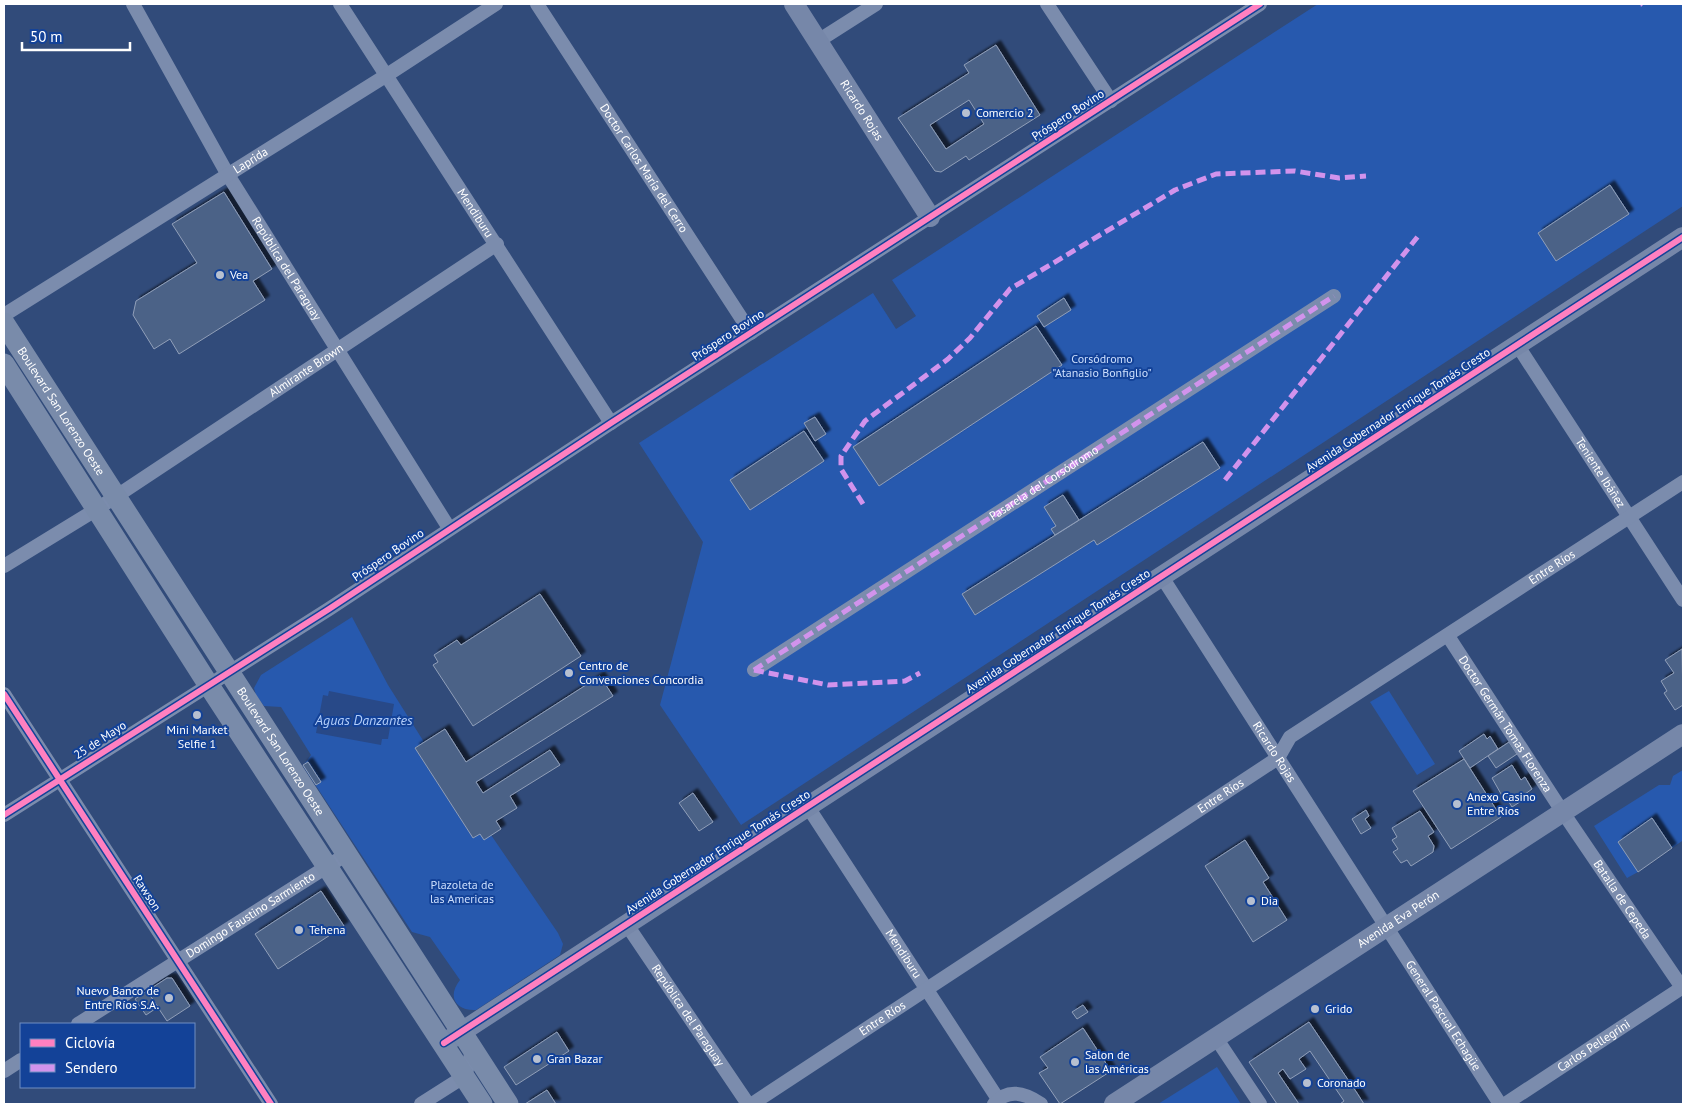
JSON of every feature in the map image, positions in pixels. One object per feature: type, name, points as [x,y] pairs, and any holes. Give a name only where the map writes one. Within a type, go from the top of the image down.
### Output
[{"type":"main road","name":"Boulevard San Lorenzo Oeste","points":[[4,324],[508,1104]]},
{"type":"main road","name":"Boulevard San Lorenzo Oeste","points":[[4,364],[208,684],[444,1043],[482,1104]]},
{"type":"street","name":"República del Paraguay","points":[[133,4],[228,175],[449,528]]},
{"type":"street","name":"Mendiburu","points":[[340,4],[497,244],[610,423]]},
{"type":"street","name":"Laprida","points":[[4,315],[387,76],[496,4]]},
{"type":"street","name":"Doctor Carlos María del Cerro","points":[[537,4],[752,334]]},
{"type":"street","name":"Ricardo Rojas","points":[[794,4],[930,217]]},
{"type":"street","points":[[818,41],[876,4]]},
{"type":"street","points":[[1047,4],[1110,101]]},
{"type":"street","name":"Próspero Bovino","points":[[208,684],[329,609],[610,423],[752,334],[1260,4]]},
{"type":"street","name":"Avenida Gobernador Enrique Tomás Cresto","points":[[444,1043],[468,1040],[627,925],[1683,237]]},
{"type":"street","name":"Almirante Brown","points":[[97,508],[497,244]]},
{"type":"street","name":"Pasarela del Corsódromo","points":[[754,670],[1334,296]]},
{"type":"street","name":"Teniente Ibáñez","points":[[1518,346],[1627,517],[1683,600]]},
{"type":"street","name":"Entre Ríos","points":[[752,1104],[1278,758],[1290,737],[1683,482]]},
{"type":"street","points":[[4,566],[97,508]]},
{"type":"street","name":"Ricardo Rojas","points":[[1162,576],[1386,927]]},
{"type":"street","name":"Doctor Germán Tomas Florenza","points":[[1448,636],[1562,811]]},
{"type":"street","name":"25 de Mayo","points":[[4,815],[208,684]]},
{"type":"street","name":"Rawson","points":[[4,694],[271,1104]]},
{"type":"street","name":"Avenida Eva Perón","points":[[1114,1104],[1683,734]]},
{"type":"street","name":"Mendiburu","points":[[808,807],[926,989],[996,1102],[1014,1093],[1025,1094],[1041,1104]]},
{"type":"street","name":"Batalla de Cepeda","points":[[1562,811],[1683,988]]},
{"type":"street","name":"Domingo Faustino Sarmiento","points":[[80,1023],[347,854]]},
{"type":"street","name":"República del Paraguay","points":[[627,925],[748,1104]]},
{"type":"street","name":"General Pascual Echagüe","points":[[1386,927],[1500,1104]]},
{"type":"street","name":"Carlos Pellegrini","points":[[1505,1104],[1683,988]]},
{"type":"street","points":[[1216,1038],[1260,1104]]},
{"type":"street","points":[[421,1104],[465,1076],[468,1040]]},
{"type":"street","points":[[4,1072],[20,1061]]},
{"type":"green space","name":"Corsódromo \"Atanasio Bonfiglio\"","points":[[1318,4],[1683,4],[1683,206],[741,825],[660,705],[703,542],[639,443],[873,293],[896,329],[916,316],[892,280]]},
{"type":"green space","name":"Plazoleta de las Americas","points":[[352,617],[388,685],[424,742],[415,748],[473,838],[480,834],[491,835],[558,933],[563,944],[560,955],[476,1010],[463,1008],[455,1001],[454,992],[460,980],[430,937],[412,932],[303,766],[311,755],[281,707],[264,706],[256,695],[254,688],[261,675]]},
{"type":"green space","points":[[1389,691],[1435,764],[1417,775],[1370,702]]},
{"type":"green space","points":[[1683,770],[1683,843],[1682,841],[1672,848],[1652,819],[1618,842],[1638,872],[1627,878],[1594,826],[1659,785],[1670,785],[1673,776]]},
{"type":"green space","points":[[1217,1067],[1241,1104],[1158,1104]]},
{"type":"water","name":"Aguas Danzantes","points":[[329,691],[394,704],[388,739],[382,739],[381,745],[316,733],[323,695],[328,696]]},
{"type":"building","name":"Comercio 2","points":[[996,45],[1040,115],[969,160],[966,156],[941,172],[935,171],[898,118],[969,73],[964,65]],"holes":[[[969,100],[984,124],[946,149],[930,125]]]},
{"type":"building","points":[[1610,185],[1629,214],[1556,261],[1538,233]]},
{"type":"building","name":"Vea","points":[[224,192],[272,269],[253,281],[265,300],[179,354],[170,339],[154,349],[133,315],[136,301],[197,263],[172,224]]},
{"type":"building","points":[[1064,298],[1071,310],[1044,327],[1037,316]]},
{"type":"building","points":[[1036,326],[1062,365],[879,486],[853,447]]},
{"type":"building","points":[[815,417],[826,434],[815,441],[804,423]]},
{"type":"building","points":[[804,431],[824,461],[750,510],[730,480]]},
{"type":"building","points":[[1203,442],[1220,468],[1097,545],[1094,540],[975,615],[962,594]]},
{"type":"building","points":[[1063,495],[1079,520],[1055,535],[1051,529],[1056,526],[1044,507]]},
{"type":"building","points":[[540,594],[581,656],[473,726],[433,665],[438,662],[434,655],[457,640],[461,645]]},
{"type":"building","points":[[1682,649],[1683,705],[1675,710],[1664,693],[1667,691],[1661,681],[1674,673],[1665,660]]},
{"type":"building","points":[[600,676],[613,696],[476,782],[483,793],[550,750],[560,765],[510,796],[517,808],[496,821],[501,829],[484,840],[480,834],[473,838],[415,748],[445,729],[466,762]]},
{"type":"building","points":[[1484,734],[1487,739],[1490,736],[1498,749],[1470,768],[1459,751]]},
{"type":"building","points":[[1509,742],[1517,754],[1496,768],[1488,756]]},
{"type":"building","name":"Anexo Casino Entre Ríos","points":[[1464,759],[1501,817],[1451,849],[1413,791]]},
{"type":"building","points":[[308,762],[321,782],[316,785],[303,765]]},
{"type":"building","points":[[1512,765],[1521,780],[1525,777],[1532,789],[1521,797],[1523,800],[1512,807],[1507,799],[1505,801],[1492,778]]},
{"type":"building","points":[[693,793],[713,822],[699,831],[679,803]]},
{"type":"building","points":[[1366,810],[1369,816],[1365,819],[1371,828],[1361,834],[1352,819]]},
{"type":"building","points":[[1420,811],[1434,832],[1428,836],[1434,846],[1433,852],[1411,866],[1407,860],[1401,863],[1393,852],[1398,849],[1392,840],[1397,837],[1392,828]]},
{"type":"building","points":[[1652,818],[1672,848],[1638,872],[1618,842]]},
{"type":"building","name":"Dia","points":[[1245,840],[1269,878],[1263,882],[1287,920],[1253,942],[1205,866]]},
{"type":"building","name":"Tehena","points":[[321,891],[344,926],[278,969],[255,934]]},
{"type":"building","name":"Nuevo Banco de Entre Ríos S.A.","points":[[167,978],[172,978],[190,1006],[167,1021],[147,991]]},
{"type":"building","points":[[147,991],[158,1007],[146,1015],[135,999]]},
{"type":"building","points":[[1083,1005],[1088,1012],[1077,1019],[1072,1012]]},
{"type":"building","points":[[1309,1022],[1364,1104],[1340,1104],[1344,1101],[1310,1051],[1299,1059],[1306,1069],[1290,1079],[1283,1069],[1278,1073],[1299,1104],[1277,1104],[1249,1062]]},
{"type":"building","name":"Salon de las Américas","points":[[1083,1028],[1111,1071],[1060,1104],[1039,1073],[1048,1068],[1040,1057]]},
{"type":"building","name":"Gran Bazar","points":[[557,1032],[569,1051],[516,1085],[504,1067]]},
{"type":"building","points":[[547,1090],[556,1104],[525,1104]]},
{"type":"marked path","points":[[863,504],[841,469],[841,456],[865,421],[948,359],[970,338],[1010,289],[1175,190],[1216,174],[1295,171],[1339,178],[1366,176]]},
{"type":"marked path","points":[[1225,480],[1419,235]]},
{"type":"marked path","points":[[754,670],[1334,296]]},
{"type":"marked path","points":[[754,670],[828,685],[905,681],[920,673]]},
{"type":"cycle path","points":[[4,815],[329,609],[611,423],[1260,4]]},
{"type":"cycle path","points":[[444,1043],[1683,237]]},
{"type":"cycle path","points":[[4,694],[271,1104]]},
{"type":"place","name":"Comercio 2","points":[[966,113]]},
{"type":"place","name":"Vea","points":[[220,275]]},
{"type":"place","name":"Centro de Convenciones Concordia","points":[[569,673]]},
{"type":"place","name":"Mini Market Selfie 1","points":[[197,715]]},
{"type":"place","name":"Anexo Casino Entre Ríos","points":[[1457,804]]},
{"type":"place","name":"Dia","points":[[1251,901]]},
{"type":"place","name":"Tehena","points":[[299,930]]},
{"type":"place","name":"Nuevo Banco de Entre Ríos S.A.","points":[[169,998]]},
{"type":"place","name":"Grido","points":[[1315,1009]]},
{"type":"place","name":"Gran Bazar","points":[[537,1059]]},
{"type":"place","name":"Salon de las Américas","points":[[1075,1062]]},
{"type":"place","name":"Coronado","points":[[1307,1083]]}]
